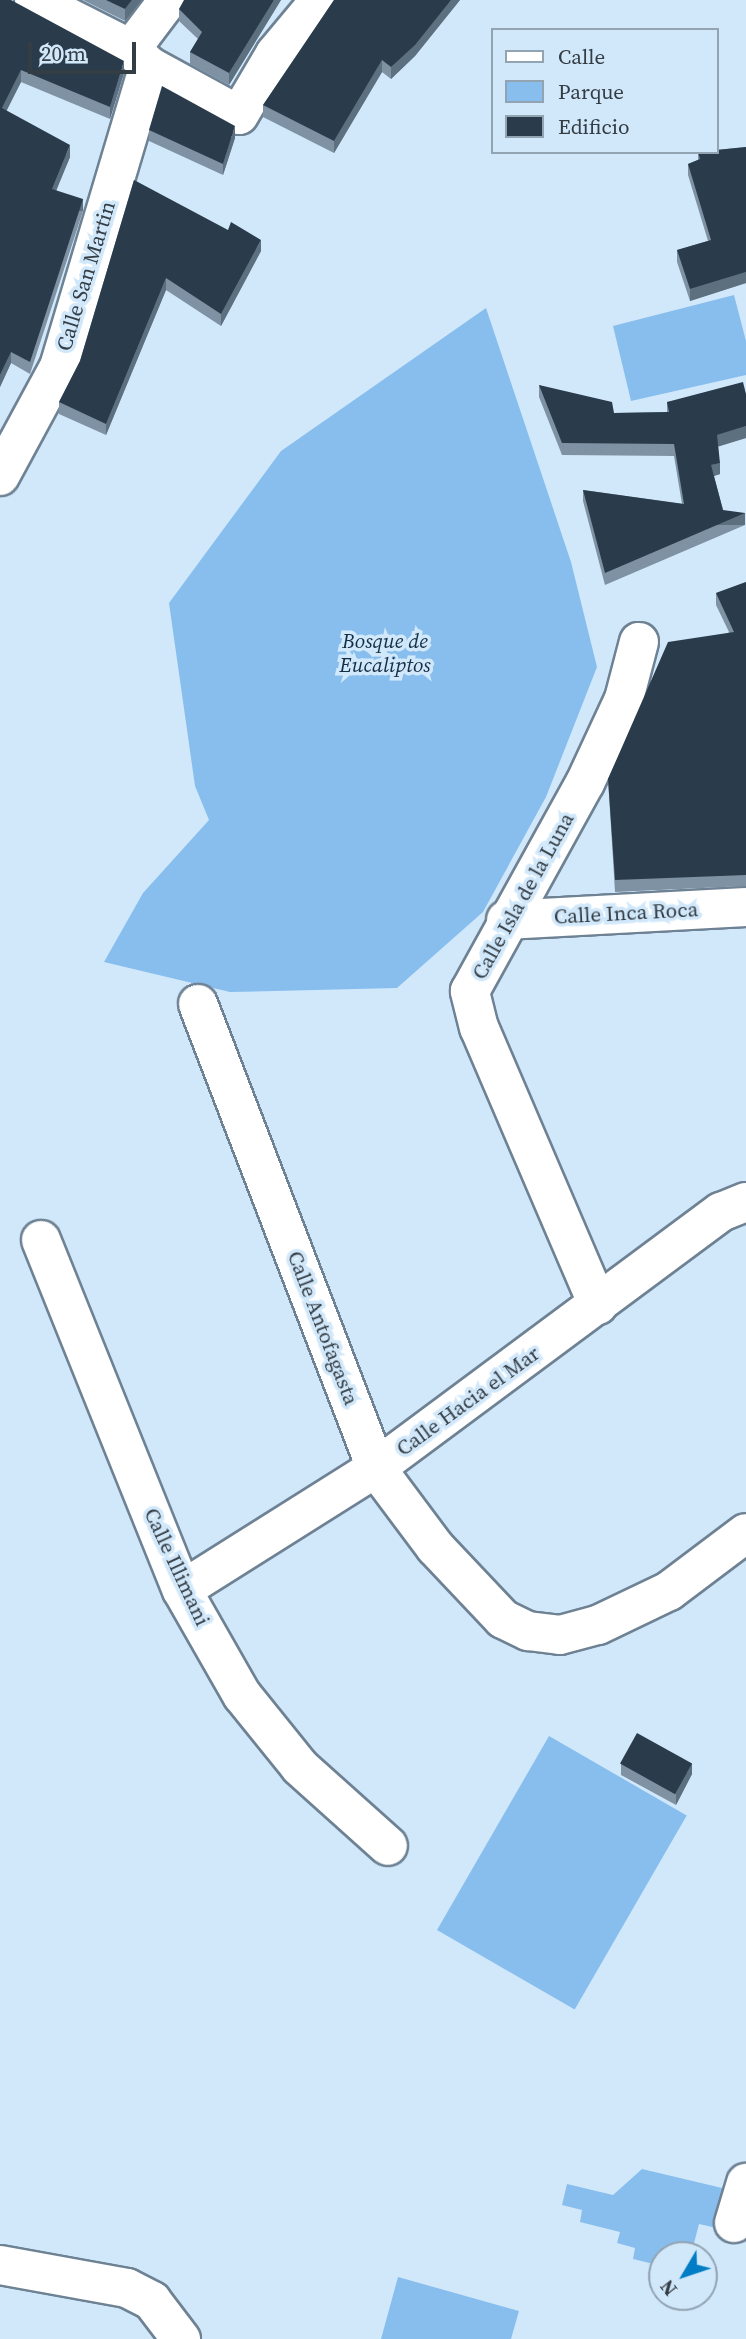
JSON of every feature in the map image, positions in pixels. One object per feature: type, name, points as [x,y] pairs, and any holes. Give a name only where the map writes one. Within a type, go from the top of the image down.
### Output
[{"type":"street","points":[[34,0],[140,57],[239,115],[275,54],[320,0]]},
{"type":"street","points":[[140,57],[168,0]]},
{"type":"street","name":"Calle San Martin","points":[[0,476],[59,367],[140,57]]},
{"type":"street","name":"Calle Isla de la Luna","points":[[598,1305],[479,1028],[470,991],[506,920],[585,783],[624,699],[639,642]]},
{"type":"street","name":"Calle Inca Roca","points":[[506,920],[746,907]]},
{"type":"street","name":"Calle Antofagasta","points":[[198,1004],[376,1468],[435,1547],[503,1619],[528,1632],[561,1635],[598,1625],[668,1591],[746,1533]]},
{"type":"street","name":"Calle Hacia el Mar","points":[[182,1590],[376,1468],[721,1212],[746,1202]]},
{"type":"street","name":"Calle Illimani","points":[[41,1240],[182,1590],[242,1695],[291,1757],[388,1846]]},
{"type":"street","points":[[734,2222],[746,2183]]},
{"type":"street","points":[[0,2265],[127,2288],[152,2301],[181,2339]]},
{"type":"green space","points":[[734,295],[746,341],[746,375],[631,401],[613,326]]},
{"type":"green space","name":"Bosque de Eucaliptos","points":[[486,308],[571,562],[597,667],[546,797],[483,912],[397,988],[230,992],[104,962],[143,893],[209,820],[195,786],[169,603],[281,451]]},
{"type":"green space","points":[[549,1736],[687,1816],[575,2009],[437,1930]]},
{"type":"green space","points":[[642,2169],[739,2192],[730,2231],[699,2224],[695,2241],[648,2241],[648,2263],[633,2259],[635,2248],[617,2243],[620,2232],[580,2222],[582,2210],[562,2205],[567,2184],[613,2195]]},
{"type":"green space","points":[[398,2277],[519,2311],[511,2339],[381,2339]]},
{"type":"building","points":[[0,0],[11,0],[124,61],[110,107],[21,70],[2,108],[70,145],[52,189],[83,199],[30,362],[11,352],[0,375]]},
{"type":"building","points":[[106,0],[132,0],[125,9]]},
{"type":"building","points":[[184,0],[274,0],[229,73],[190,52],[202,32],[179,9]]},
{"type":"building","points":[[334,0],[451,0],[415,45],[391,67],[382,60],[334,141],[263,105]]},
{"type":"building","points":[[162,86],[235,126],[223,164],[149,130]]},
{"type":"building","points":[[746,147],[746,272],[690,289],[677,250],[711,240],[688,164],[700,159],[699,154],[718,154],[718,150]]},
{"type":"building","points":[[134,180],[228,230],[231,222],[261,240],[221,314],[166,278],[106,424],[59,402],[80,361]]},
{"type":"building","points":[[743,382],[746,394],[746,426],[717,435],[720,463],[711,465],[723,510],[745,513],[605,573],[583,490],[684,504],[674,444],[562,443],[539,385],[612,402],[614,413],[669,412],[667,402]]},
{"type":"building","points":[[746,582],[746,875],[615,880],[608,779],[668,642],[734,632],[716,593]]},
{"type":"building","points":[[637,1733],[692,1764],[675,1794],[620,1764]]}]
